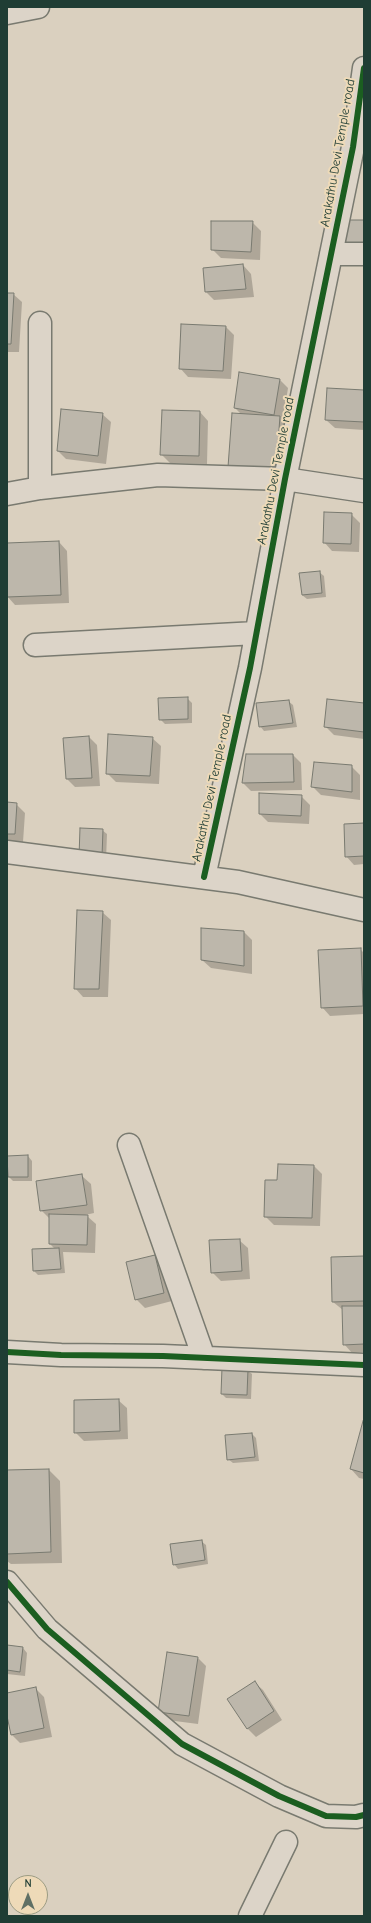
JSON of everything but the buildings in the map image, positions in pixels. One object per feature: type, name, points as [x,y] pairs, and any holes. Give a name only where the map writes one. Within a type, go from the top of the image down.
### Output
[{"type":"street","points":[[7,13],[38,7]]},
{"type":"street","name":"Arakathu Devi Temple road","points":[[204,877],[256,633],[284,479],[353,147],[364,68]]},
{"type":"street","points":[[331,254],[364,254]]},
{"type":"street","points":[[40,323],[40,488]]},
{"type":"street","points":[[7,494],[40,488],[158,475],[284,479],[364,491]]},
{"type":"street","points":[[35,645],[256,633]]},
{"type":"street","points":[[7,852],[238,882],[364,910]]},
{"type":"street","points":[[128,1145],[204,1358]]},
{"type":"street","points":[[7,1352],[364,1365]]},
{"type":"street","points":[[7,1582],[47,1629],[182,1744],[279,1796],[326,1816],[356,1817],[364,1815]]},
{"type":"street","points":[[250,1916],[286,1842]]},
{"type":"cycle path","points":[[204,877],[250,668],[285,479],[353,147],[364,68]]},
{"type":"cycle path","points":[[7,1352],[61,1355],[163,1356],[364,1365]]},
{"type":"cycle path","points":[[7,1582],[47,1629],[182,1744],[279,1796],[326,1816],[356,1817],[364,1815]]}]
